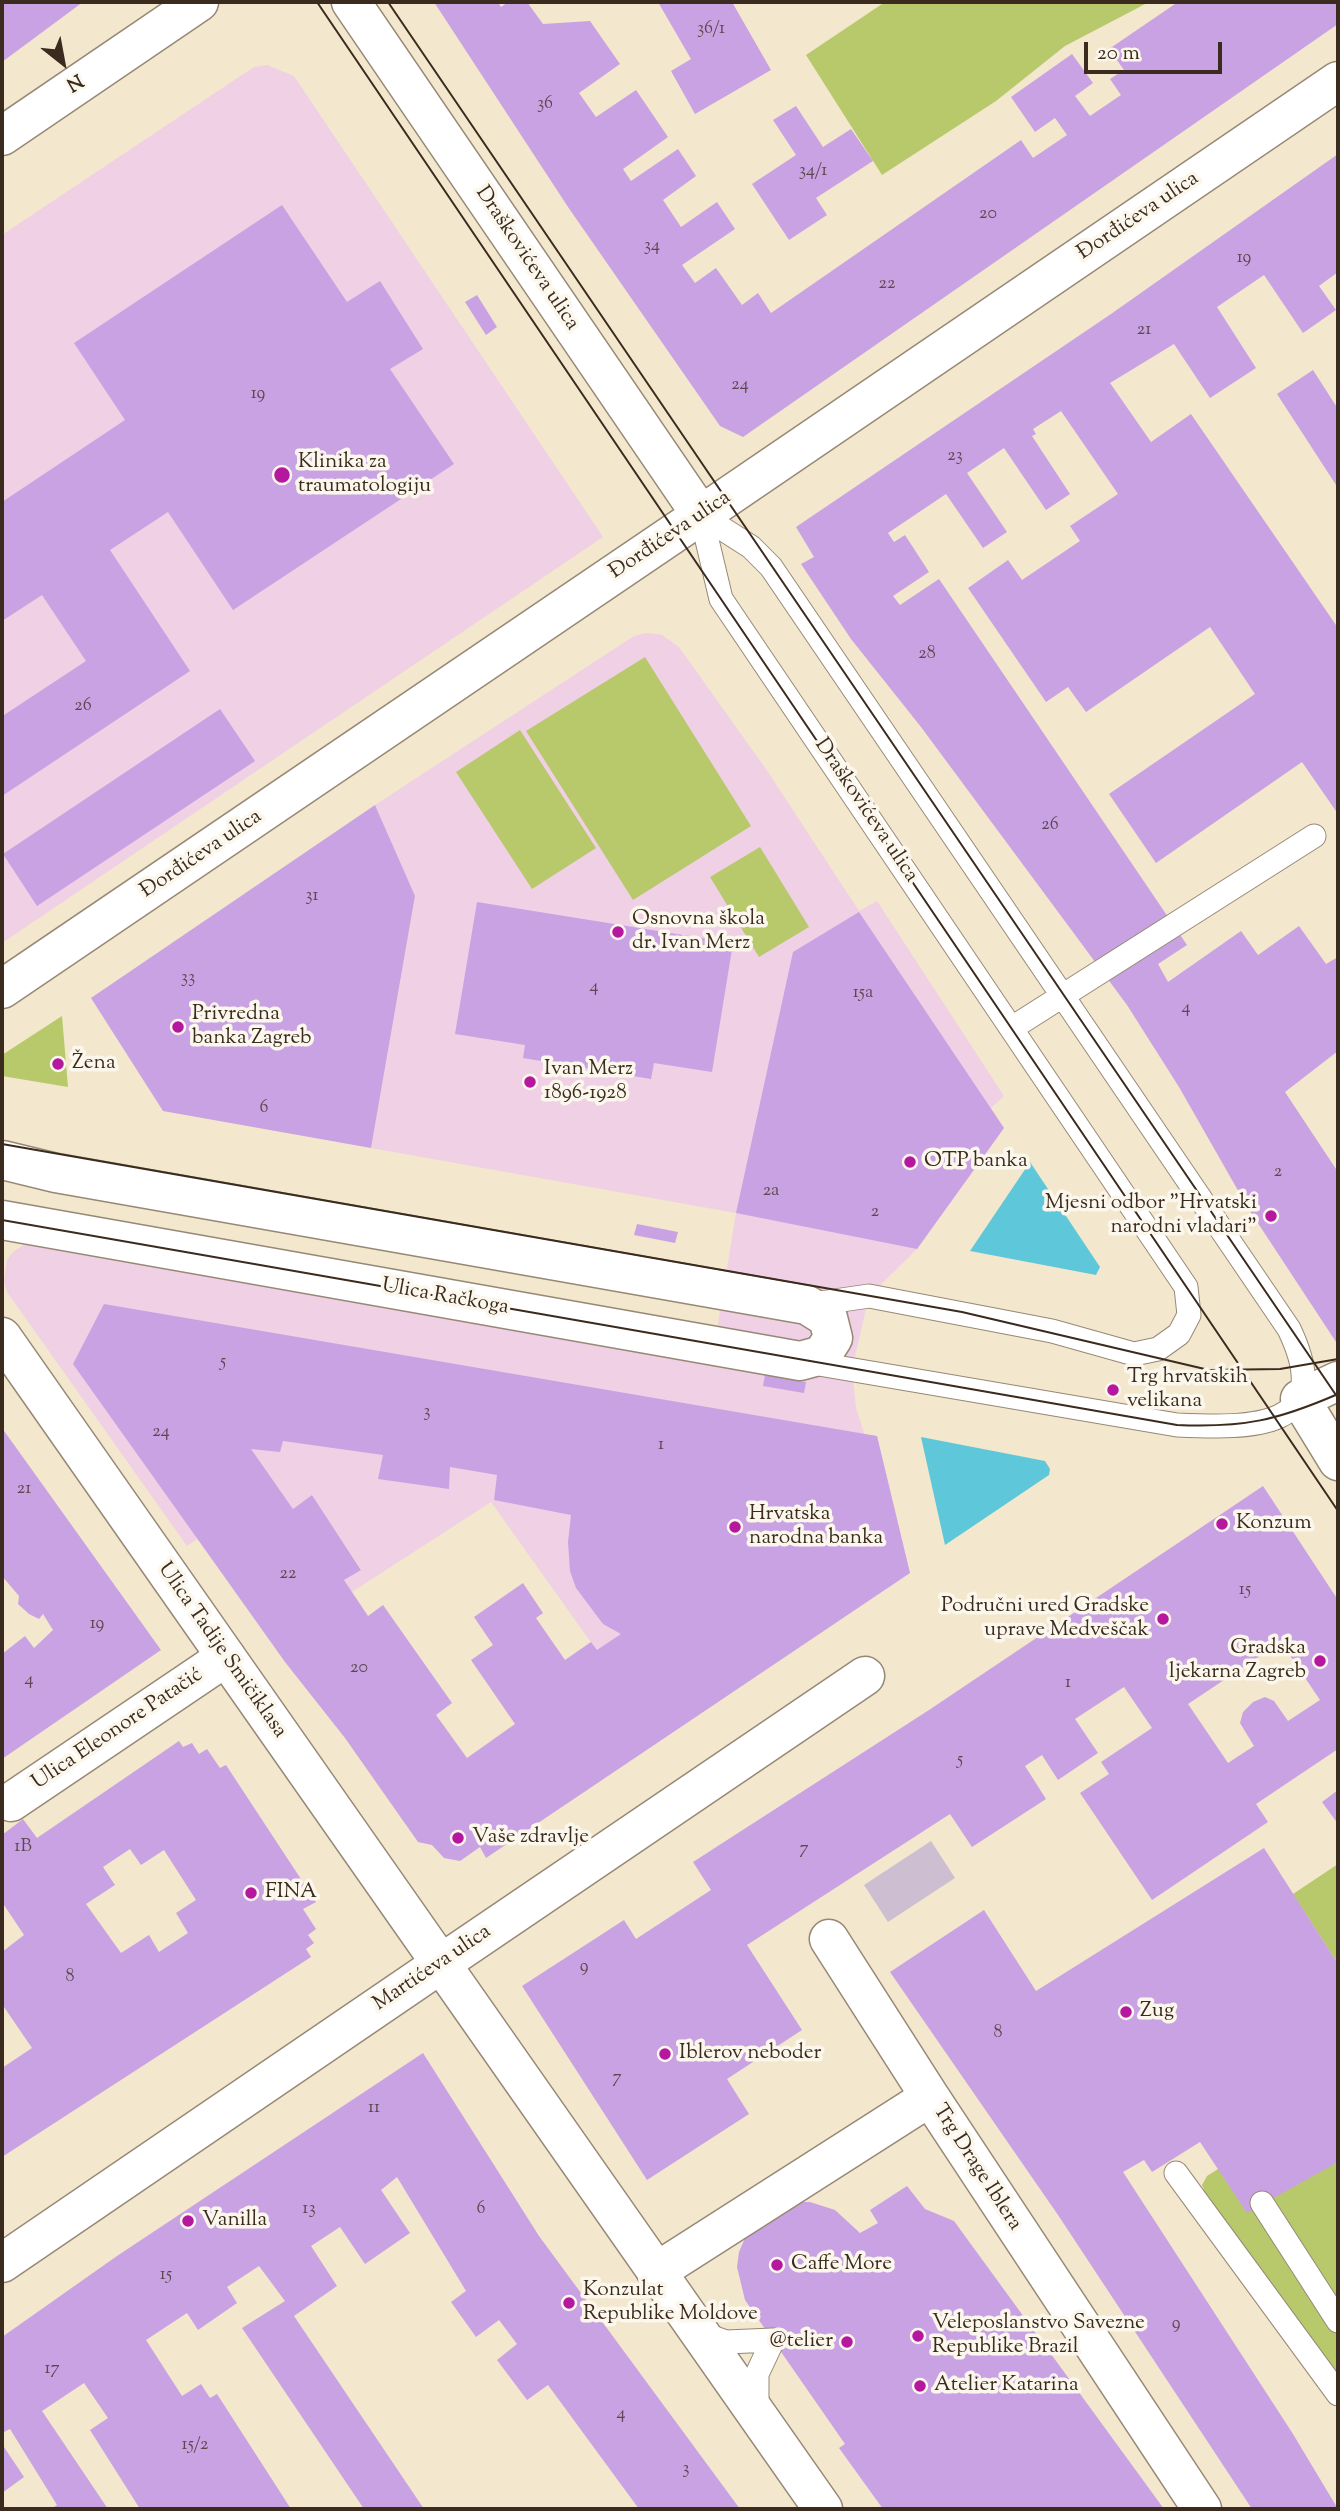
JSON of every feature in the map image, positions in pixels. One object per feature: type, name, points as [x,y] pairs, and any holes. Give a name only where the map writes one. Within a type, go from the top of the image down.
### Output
[{"type":"street","points":[[2,136],[199,2]]},
{"type":"street","name":"Draškovićeva ulica","points":[[351,2],[701,515]]},
{"type":"street","name":"Đorđićeva ulica","points":[[2,988],[1338,81]]},
{"type":"street","points":[[2,1160],[56,1173],[807,1305],[828,1318],[833,1338],[822,1355],[800,1361]]},
{"type":"street","name":"Ulica Račkoga","points":[[2,1220],[800,1361]]},
{"type":"street","name":"Ulica Tadije Smičiklasa","points":[[2,1337],[439,1965]]},
{"type":"street","points":[[1338,1381],[1300,1399],[1338,1461]]},
{"type":"street","name":"Ulica Eleonore Patačić","points":[[6,1805],[226,1657]]},
{"type":"street","name":"Martićeva ulica","points":[[2,2263],[865,1676]]},
{"type":"street","points":[[829,1940],[930,2097]]},
{"type":"street","points":[[439,1965],[823,2509]]},
{"type":"street","name":"Trg Drage Iblera","points":[[656,2272],[930,2097],[1202,2509]]},
{"type":"lane","name":"Draškovićeva ulica","points":[[701,515],[751,547],[771,567],[1289,1329],[1302,1366],[1304,1390],[1300,1399]]},
{"type":"lane","name":"Draškovićeva ulica","points":[[701,515],[721,599],[1186,1287],[1189,1315],[1179,1334],[1158,1349],[1134,1353],[1001,1320],[869,1296],[807,1305]]},
{"type":"lane","points":[[1012,1028],[1314,836]]},
{"type":"lane","points":[[800,1361],[1177,1425],[1213,1427],[1263,1422],[1286,1413],[1300,1399]]},
{"type":"lane","points":[[1176,2173],[1338,2394]]},
{"type":"lane","points":[[1262,2203],[1338,2321]]},
{"type":"lane","points":[[697,2330],[726,2342],[773,2340],[757,2374],[756,2406],[761,2421]]},
{"type":"shaded area","name":"Klinika za traumatologiju","points":[[267,65],[294,76],[603,537],[2,943],[2,235],[254,67]]},
{"type":"shaded area","points":[[647,633],[662,635],[679,647],[768,772],[859,911],[877,901],[1004,1096],[991,1108],[1004,1128],[917,1249],[869,1296],[852,1369],[856,1408],[865,1436],[877,1436],[910,1573],[615,1676],[491,1502],[352,1592],[344,1580],[361,1569],[312,1495],[293,1509],[276,1485],[187,1546],[7,1292],[4,1281],[7,1260],[13,1252],[31,1240],[713,1355],[736,1213],[371,1148],[415,897],[375,805],[634,636]]},
{"type":"shaded area","points":[[931,1841],[955,1878],[888,1922],[864,1885]]},
{"type":"green space","points":[[885,2],[1149,2],[1065,46],[996,101],[882,175],[806,55]]},
{"type":"green space","points":[[645,657],[751,826],[633,900],[526,731]]},
{"type":"green space","points":[[520,730],[596,848],[532,889],[456,772]]},
{"type":"green space","points":[[760,847],[809,927],[759,957],[710,877]]},
{"type":"green space","points":[[62,1016],[68,1087],[2,1076],[2,1055]]},
{"type":"green space","points":[[1338,1864],[1338,1964],[1293,1894]]},
{"type":"green space","points":[[1338,2162],[1338,2377],[1209,2201],[1202,2185],[1207,2176],[1218,2169],[1319,2171]]},
{"type":"water","points":[[1030,1162],[1100,1267],[1096,1275],[970,1251]]},
{"type":"water","points":[[921,1437],[1045,1461],[1050,1469],[1049,1475],[945,1545]]},
{"type":"building","points":[[2,2],[83,2],[2,62]]},
{"type":"building","points":[[434,2],[498,2],[501,7],[508,2],[527,2],[543,24],[590,21],[620,64],[579,93],[596,117],[636,90],[668,137],[623,169],[631,181],[678,149],[696,176],[663,200],[681,227],[717,202],[735,229],[682,265],[695,283],[716,268],[742,305],[758,293],[771,313],[1021,140],[1033,158],[1067,135],[1055,118],[1035,132],[1011,97],[1072,54],[1093,83],[1075,96],[1090,116],[1121,95],[1110,79],[1124,70],[1109,49],[1178,2],[1338,2],[1338,24],[743,437],[720,426],[568,207]]},
{"type":"building","points":[[658,2],[732,2],[771,70],[695,114],[671,71],[691,59]]},
{"type":"building","points":[[796,106],[823,147],[851,129],[873,161],[816,198],[827,215],[789,240],[752,184],[796,155],[773,120]]},
{"type":"building","points":[[1338,154],[1338,272],[1319,286],[1336,310],[1303,333],[1264,275],[1217,307],[1256,368],[1210,398],[1174,344],[1110,383],[1151,442],[1191,414],[1338,628],[1338,814],[1302,762],[1156,863],[1109,794],[1255,694],[1210,627],[1086,712],[1068,687],[1046,702],[968,588],[1008,560],[1022,580],[1080,541],[1070,526],[1118,494],[1061,411],[1033,429],[1036,434],[1032,436],[1070,494],[1046,510],[1004,448],[967,473],[1007,532],[983,548],[946,494],[888,533],[894,542],[905,535],[929,572],[893,596],[900,605],[939,579],[1187,945],[1158,964],[1168,982],[1241,931],[1258,955],[1299,926],[1326,964],[1338,957],[1338,1051],[1285,1092],[1338,1172],[1338,1345],[1248,1208],[1179,1087],[1127,1005],[921,727],[851,639],[801,564],[814,557],[796,527],[1111,314]]},
{"type":"building","points":[[282,205],[347,302],[380,281],[423,349],[390,369],[454,464],[233,610],[168,512],[110,550],[190,671],[2,796],[2,712],[4,715],[86,661],[42,595],[2,621],[2,502],[125,420],[74,343]]},
{"type":"building","points":[[477,295],[497,327],[486,335],[465,302]]},
{"type":"building","points":[[1313,370],[1338,409],[1338,488],[1277,394]]},
{"type":"building","points":[[220,709],[255,761],[37,906],[3,854]]},
{"type":"building","points":[[375,805],[415,896],[371,1148],[163,1111],[91,998]]},
{"type":"building","points":[[477,902],[733,943],[712,1072],[654,1063],[651,1079],[523,1058],[525,1045],[455,1034]]},
{"type":"building","points":[[859,912],[1004,1128],[917,1249],[736,1213],[793,952]]},
{"type":"building","points":[[637,1224],[678,1232],[675,1243],[634,1235]]},
{"type":"building","name":"Hrvatska narodna banka","points":[[104,1304],[877,1436],[910,1573],[486,1858],[480,1847],[460,1861],[444,1858],[432,1845],[418,1842],[345,1738],[285,1662],[73,1364]],"holes":[[[283,1441],[383,1455],[378,1479],[449,1489],[450,1467],[497,1475],[494,1500],[571,1515],[568,1542],[570,1571],[576,1588],[603,1624],[621,1634],[597,1650],[591,1642],[565,1660],[536,1618],[543,1613],[523,1583],[474,1617],[493,1645],[471,1660],[515,1724],[467,1758],[436,1715],[452,1703],[383,1605],[368,1616],[344,1580],[361,1570],[312,1495],[293,1509],[251,1449],[280,1452]]]},
{"type":"building","points":[[765,1375],[806,1382],[804,1393],[763,1386]]},
{"type":"building","points":[[2,1428],[161,1650],[2,1759],[2,1654],[25,1636],[34,1648],[53,1630],[43,1614],[39,1619],[18,1604],[19,1596],[2,1576]]},
{"type":"building","points":[[1263,1486],[1338,1600],[1338,1749],[1256,1804],[1268,1822],[1152,1900],[1080,1793],[1109,1774],[1101,1762],[1152,1728],[1124,1687],[1075,1719],[1098,1753],[1058,1780],[1042,1755],[1025,1766],[1046,1799],[972,1847],[950,1814],[747,1945],[802,2030],[727,2079],[749,2114],[647,2180],[522,1986],[624,1920],[636,1939],[711,1890],[693,1862],[929,1710]],"holes":[[[1281,1642],[1320,1700],[1288,1721],[1274,1701],[1265,1697],[1253,1702],[1243,1712],[1240,1723],[1254,1746],[1228,1763],[1188,1704]]]},
{"type":"building","points":[[179,1741],[183,1747],[192,1743],[199,1754],[207,1749],[220,1768],[226,1765],[316,1902],[303,1909],[316,1929],[308,1935],[314,1943],[306,1949],[311,1957],[2,2157],[2,2068],[32,2048],[2,2004],[2,1952],[24,1935],[2,1902],[2,1835],[23,1819],[37,1838]],"holes":[[[130,1849],[141,1865],[164,1850],[196,1900],[176,1913],[188,1933],[159,1952],[149,1935],[121,1953],[86,1904],[115,1885],[103,1867]]]},
{"type":"building","points":[[1338,1790],[1338,1824],[1322,1802]]},
{"type":"building","points":[[1264,1848],[1338,1964],[1338,2162],[1247,2213],[1200,2142],[1152,2172],[1144,2160],[1123,2172],[1293,2434],[1338,2509],[1252,2509],[1058,2215],[890,1972],[984,1910],[1036,1991]]},
{"type":"building","points":[[423,2053],[539,2236],[740,2509],[639,2509],[548,2385],[527,2400],[497,2360],[517,2344],[499,2320],[476,2337],[451,2302],[466,2291],[397,2177],[381,2190],[410,2233],[365,2264],[340,2227],[311,2246],[337,2286],[294,2316],[424,2509],[364,2509],[242,2328],[285,2301],[259,2266],[227,2287],[237,2303],[198,2330],[187,2313],[146,2340],[182,2396],[201,2384],[210,2398],[217,2394],[291,2509],[140,2509],[90,2430],[108,2418],[84,2383],[42,2411],[108,2509],[51,2509],[57,2505],[10,2429],[2,2433],[2,2337],[117,2256]]},
{"type":"building","points":[[907,2186],[925,2209],[954,2221],[1164,2509],[883,2509],[839,2448],[845,2444],[745,2300],[737,2267],[739,2252],[748,2231],[798,2202],[810,2202],[835,2210],[860,2233],[878,2223],[870,2210]]},
{"type":"building","points":[[2,2444],[24,2477],[2,2493]]},
{"type":"tram line","points":[[317,2],[1338,1511]]},
{"type":"tram line","points":[[388,2],[1338,1398]]},
{"type":"tram line","points":[[2,1144],[962,1312],[1209,1370],[1280,1369],[1338,1359]]},
{"type":"tram line","points":[[2,1220],[1177,1425],[1222,1425],[1260,1420],[1297,1410],[1338,1394]]},
{"type":"place","name":"Klinika za traumatologiju","points":[[282,475]]},
{"type":"place","name":"Osnovna škola dr. Ivan Merz","points":[[618,932]]},
{"type":"place","name":"Privredna banka Zagreb","points":[[178,1027]]},
{"type":"place","name":"Žena","points":[[58,1064]]},
{"type":"place","name":"Ivan Merz 1896-1928","points":[[530,1082]]},
{"type":"place","name":"OTP banka","points":[[910,1162]]},
{"type":"place","name":"Mjesni odbor \"Hrvatski narodni vladari\"","points":[[1271,1216]]},
{"type":"place","name":"Trg hrvatskih velikana","points":[[1113,1390]]},
{"type":"place","name":"Konzum","points":[[1222,1524]]},
{"type":"place","name":"Hrvatska narodna banka","points":[[735,1527]]},
{"type":"place","name":"Područni ured Gradske uprave Medveščak","points":[[1163,1619]]},
{"type":"place","name":"Gradska ljekarna Zagreb","points":[[1320,1661]]},
{"type":"place","name":"Vaše zdravlje","points":[[458,1838]]},
{"type":"place","name":"FINA","points":[[251,1893]]},
{"type":"place","name":"Zug","points":[[1126,2012]]},
{"type":"place","name":"Iblerov neboder","points":[[665,2054]]},
{"type":"place","name":"Vanilla","points":[[188,2221]]},
{"type":"place","name":"Caffe More","points":[[777,2265]]},
{"type":"place","name":"Konzulat Republike Moldove","points":[[569,2303]]},
{"type":"place","name":"Veleposlanstvo Savezne Republike Brazil","points":[[918,2336]]},
{"type":"place","name":"@telier","points":[[847,2342]]},
{"type":"place","name":"Atelier Katarina","points":[[920,2386]]}]
